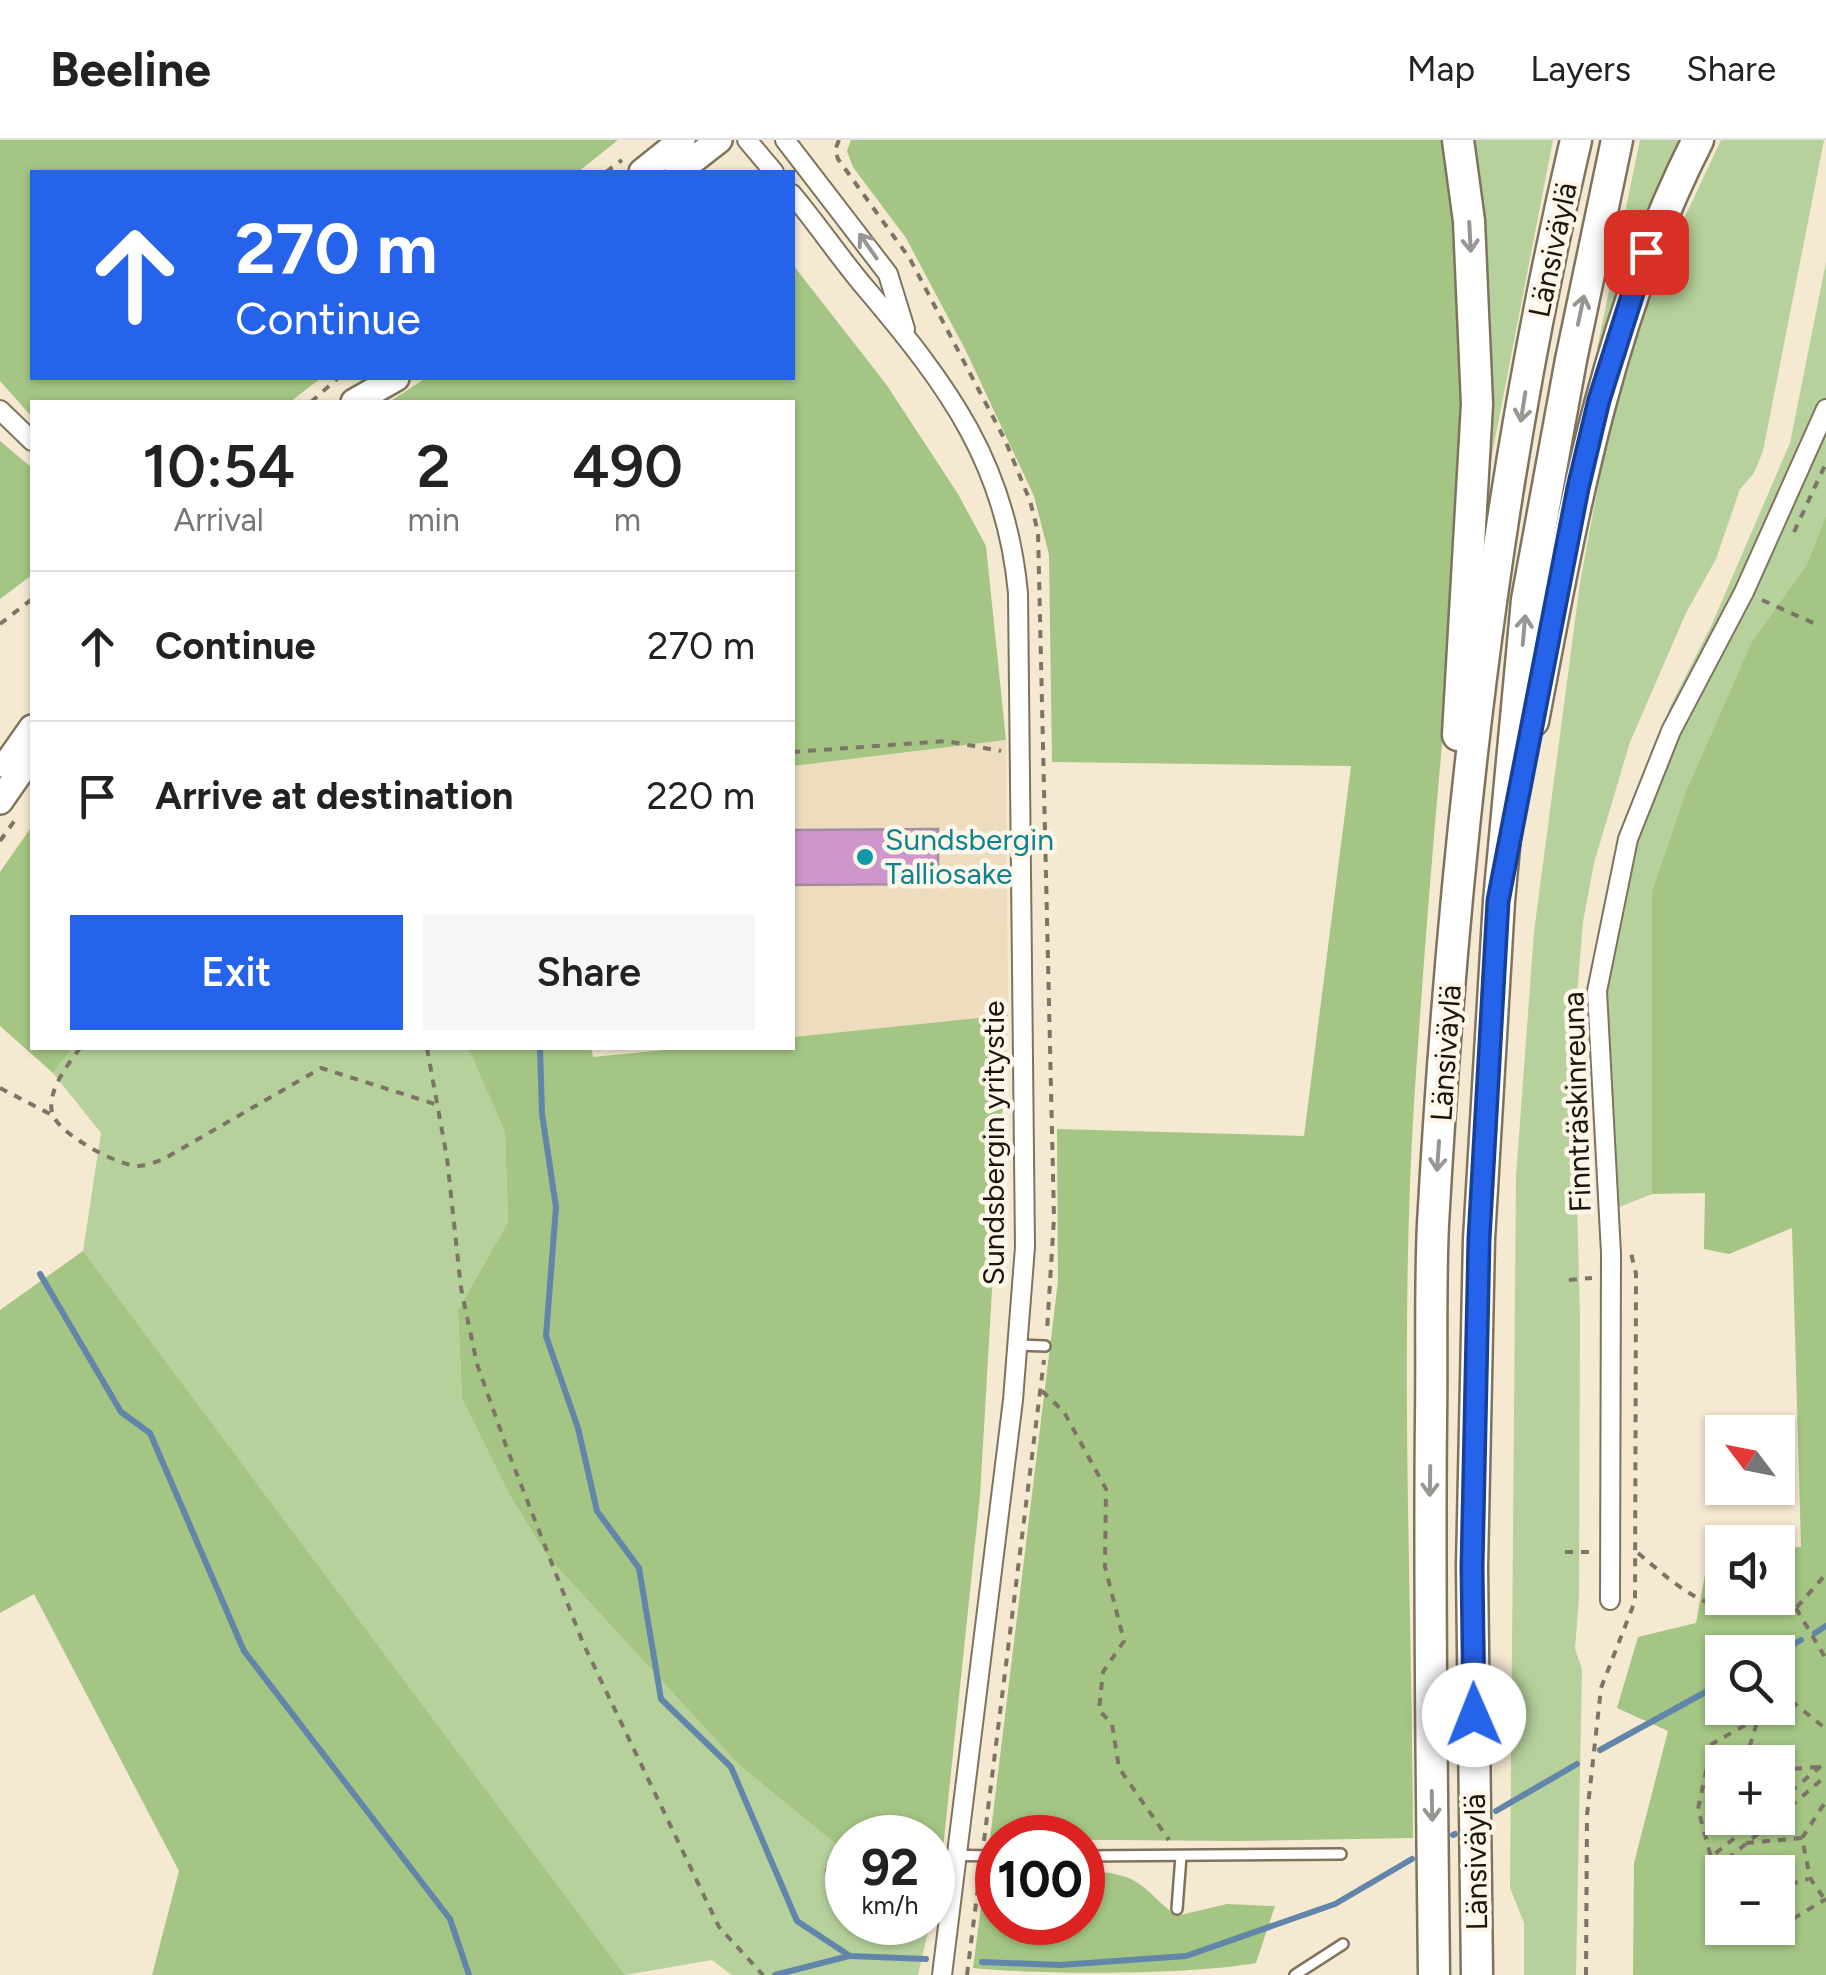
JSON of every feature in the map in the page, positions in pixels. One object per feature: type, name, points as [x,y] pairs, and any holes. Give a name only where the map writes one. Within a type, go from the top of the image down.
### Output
[{"type":"highway","points":[[1458,140],[1470,221],[1477,404],[1458,740],[1459,884]]},
{"type":"highway","name":"Länsiväylä","points":[[1434,1975],[1430,1550],[1433,1227],[1459,884],[1494,592],[1530,367],[1576,140]]},
{"type":"highway","name":"Länsiväylä","points":[[1477,1975],[1472,1550],[1479,1239],[1498,901],[1527,600],[1570,360],[1617,140]]},
{"type":"highway","points":[[1498,901],[1599,400],[1646,252],[1698,140]]},
{"type":"main road","points":[[644,170],[682,140]]},
{"type":"main road","points":[[681,170],[719,140]]},
{"type":"main road","points":[[358,400],[393,380]]},
{"type":"main road","points":[[376,400],[395,380]]},
{"type":"main road","points":[[0,773],[30,731]]},
{"type":"main road","points":[[0,801],[30,758]]},
{"type":"street","points":[[747,140],[772,170]]},
{"type":"street","name":"Sundsbergin yritystie","points":[[785,140],[888,274],[907,335]]},
{"type":"street","name":"Sundsbergin yritystie","points":[[795,198],[907,335],[940,382],[998,487],[1014,558],[1025,1247],[1017,1345],[955,1863]]},
{"type":"street","name":"Finnträskinreuna","points":[[1610,1600],[1611,1252],[1597,991],[1628,839],[1671,731],[1744,592],[1826,408]]},
{"type":"street","points":[[0,410],[30,440]]},
{"type":"street","name":"Sundsbergin yritystie","points":[[942,1945],[942,1975]]},
{"type":"lane","points":[[1017,1345],[1045,1346]]},
{"type":"lane","points":[[1105,1856],[1340,1854]]},
{"type":"lane","points":[[957,1856],[975,1856]]},
{"type":"lane","points":[[1178,1908],[1180,1856]]},
{"type":"lane","points":[[1295,1975],[1343,1944]]},
{"type":"path","points":[[313,400],[336,380]]},
{"type":"path","points":[[1794,532],[1826,463]]},
{"type":"path","points":[[1744,592],[1820,626]]},
{"type":"path","points":[[0,624],[30,601]]},
{"type":"path","points":[[795,752],[946,741],[991,750]]},
{"type":"path","points":[[52,1115],[52,1098],[79,1050]]},
{"type":"path","points":[[427,1050],[438,1105],[460,1288],[477,1364],[509,1454],[583,1643],[719,1926],[763,1975]]},
{"type":"path","points":[[0,1088],[52,1115],[60,1128],[92,1148],[138,1166],[162,1160],[321,1068],[438,1105]]},
{"type":"path","points":[[1586,1975],[1587,1816],[1594,1744],[1601,1688],[1635,1602],[1638,1552],[1636,1274],[1628,1239]]},
{"type":"path","points":[[1040,1389],[1064,1412],[1106,1489],[1106,1567],[1124,1641],[1103,1672],[1099,1710],[1112,1724],[1119,1768],[1180,1856]]},
{"type":"path","points":[[1638,1552],[1688,1596],[1722,1610],[1796,1608],[1826,1574]]},
{"type":"path","points":[[1796,1608],[1826,1659]]},
{"type":"path","points":[[1795,1704],[1826,1729]]},
{"type":"path","points":[[1712,1745],[1745,1725]]},
{"type":"path","points":[[1795,1787],[1826,1762]]},
{"type":"path","points":[[1795,1768],[1820,1766]]},
{"type":"path","points":[[1795,1802],[1826,1776]]},
{"type":"path","points":[[1705,1777],[1698,1809],[1705,1835]]},
{"type":"path","points":[[1795,1918],[1826,1899],[1810,1878],[1802,1838],[1826,1801]]},
{"type":"path","points":[[1705,1835],[1711,1857],[1738,1835]]},
{"type":"path","points":[[1731,1855],[1756,1835]]},
{"type":"path","points":[[1746,1843],[1802,1838]]},
{"type":"path","points":[[1795,1883],[1810,1878]]},
{"type":"shaded area","points":[[1006,740],[1008,1015],[795,1037],[795,766]]},
{"type":"green space","points":[[0,140],[618,140],[580,170],[30,170],[30,380],[318,380],[293,400],[30,400],[30,415],[0,381]]},
{"type":"green space","points":[[851,140],[1445,140],[1460,291],[1461,442],[1454,594],[1423,969],[1410,1195],[1407,1378],[1413,1838],[1105,1840],[1105,1815],[993,1815],[1058,1281],[1057,1129],[1304,1136],[1351,766],[1052,762],[1049,555],[1034,496],[966,351],[906,238],[853,167],[847,151]]},
{"type":"green space","points":[[1474,140],[1553,140],[1490,465],[1490,302]]},
{"type":"green space","points":[[1640,140],[1686,140],[1601,352],[1597,349]]},
{"type":"green space","points":[[1721,140],[1824,140],[1763,451],[1754,473],[1740,489],[1716,559],[1686,613],[1630,742],[1594,863],[1583,922],[1573,1043],[1580,1319],[1579,1597],[1575,1649],[1582,1669],[1576,1975],[1524,1975],[1524,1923],[1510,1888],[1516,1176],[1534,932],[1580,583],[1605,449],[1635,338],[1661,268]]},
{"type":"green space","points":[[1826,262],[1826,515],[1807,564],[1751,643],[1686,791],[1652,891],[1652,1194],[1599,1215],[1598,974],[1628,816],[1670,707],[1712,624],[1790,443]]},
{"type":"green space","points":[[795,268],[886,384],[958,494],[986,546],[1006,740],[795,766],[795,400],[392,400],[423,380],[795,380]]},
{"type":"green space","points":[[0,441],[30,466],[30,576],[0,599]]},
{"type":"green space","points":[[1826,515],[1826,1975],[1633,1975],[1634,1863],[1668,1731],[1617,1708],[1638,1637],[1696,1623],[1705,1575],[1705,1615],[1795,1615],[1795,1548],[1801,1547],[1792,1228],[1729,1254],[1704,1249],[1705,1193],[1652,1194],[1652,891],[1686,791],[1751,643],[1807,564]]},
{"type":"green space","points":[[30,829],[30,1050],[70,1050],[53,1073],[0,1026],[0,872]]},
{"type":"green space","points":[[1008,1015],[980,1496],[947,1815],[825,1815],[825,1835],[738,1764],[548,1557],[509,1494],[462,1399],[458,1310],[508,1222],[505,1132],[469,1050],[591,1050],[593,1057],[665,1050],[795,1050],[795,1037]]},
{"type":"green space","points":[[70,1050],[469,1050],[505,1132],[508,1222],[458,1310],[462,1399],[509,1494],[548,1557],[738,1764],[825,1835],[825,1945],[925,1945],[918,1975],[732,1975],[712,1960],[625,1975],[83,1251],[101,1133],[53,1073]]},
{"type":"green space","points":[[83,1251],[625,1975],[152,1975],[179,1871],[34,1594],[0,1613],[0,1310]]},
{"type":"green space","points":[[1105,1873],[1136,1882],[1176,1916],[1227,1904],[1275,1906],[1256,1963],[1117,1973],[973,1968],[976,1945],[1105,1945]]},
{"type":"building","name":"Sundsbergin Talliosake","points":[[938,829],[938,884],[795,885],[795,830]]},
{"type":"waterway","points":[[540,1050],[542,1114],[556,1207],[546,1336],[578,1428],[597,1511],[639,1568],[661,1699],[731,1767],[797,1921],[850,1956],[926,1959]]},
{"type":"waterway","points":[[40,1274],[121,1412],[150,1433],[244,1651],[450,1919],[469,1975]]},
{"type":"waterway","points":[[1815,1633],[1826,1626]]},
{"type":"waterway","points":[[1795,1643],[1801,1640]]},
{"type":"waterway","points":[[1600,1750],[1705,1692]]},
{"type":"waterway","points":[[1496,1811],[1577,1764]]},
{"type":"waterway","points":[[982,1962],[1060,1965],[1186,1956],[1335,1904],[1412,1859]]},
{"type":"waterway","points":[[775,1975],[849,1956]]},
{"type":"place","name":"Sundsbergin Talliosake","points":[[865,857]]},
{"type":"route","points":[[1474,1715],[1472,1567],[1479,1239],[1498,901],[1578,488],[1599,400],[1646,252]]}]
